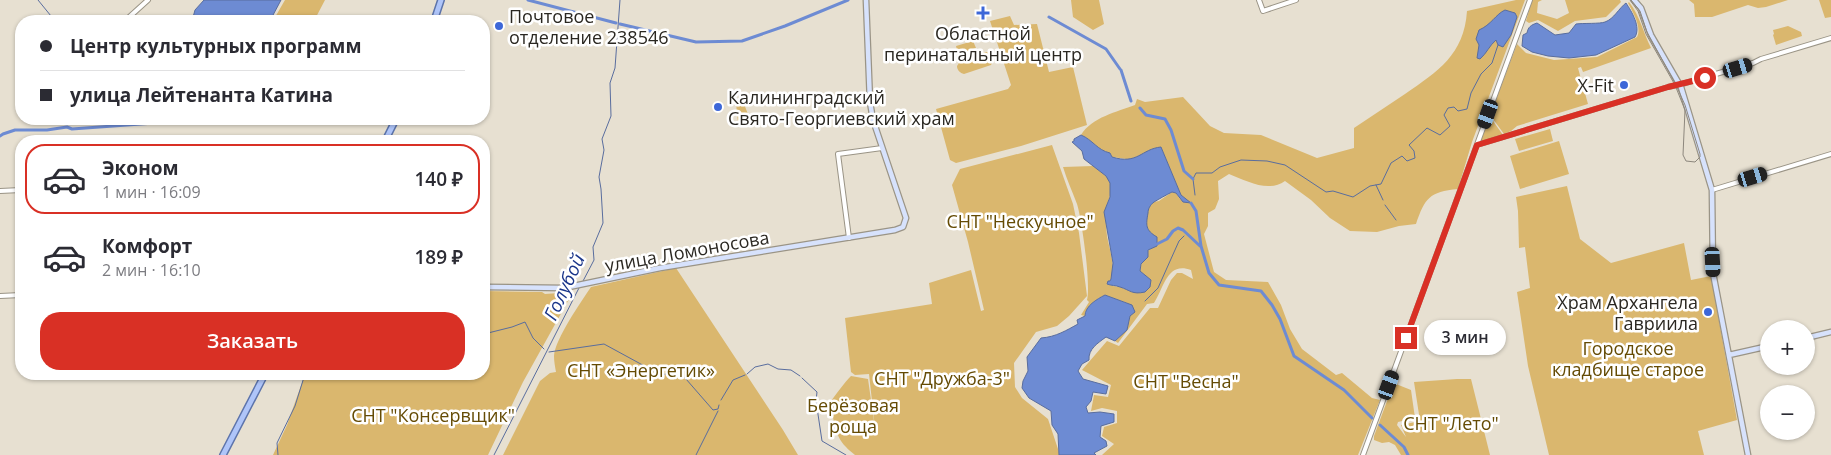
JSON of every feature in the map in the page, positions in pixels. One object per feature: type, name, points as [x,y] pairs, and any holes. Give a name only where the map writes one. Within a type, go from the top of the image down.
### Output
[{"type":"main road","points":[[436,15],[441,0]]},
{"type":"main road","points":[[866,0],[870,102],[873,120],[882,148]]},
{"type":"main road","points":[[1634,0],[1641,8],[1651,35],[1680,85],[1712,190],[1713,262],[1716,288],[1748,455]]},
{"type":"main road","name":"улица Ломоносова","points":[[490,287],[547,289],[586,285],[660,268],[895,230],[903,227],[906,218],[882,148]]},
{"type":"main road","points":[[1815,336],[1831,332]]},
{"type":"main road","points":[[1729,355],[1760,348]]},
{"type":"main road","points":[[223,455],[262,380]]},
{"type":"street","points":[[131,15],[148,0]]},
{"type":"street","points":[[1259,0],[1262,11],[1296,0]]},
{"type":"street","points":[[1363,455],[1530,0]]},
{"type":"street","points":[[1477,145],[1831,38]]},
{"type":"street","points":[[849,238],[838,154],[882,148]]},
{"type":"street","points":[[1712,190],[1831,154]]},
{"type":"street","points":[[0,191],[15,190]]},
{"type":"street","points":[[0,296],[15,295]]},
{"type":"green space","points":[[285,0],[325,0],[317,15],[276,15]]},
{"type":"green space","points":[[1071,0],[1099,0],[1104,24],[1093,30],[1073,17]]},
{"type":"green space","name":"СНТ \"Весна\"","points":[[1516,0],[1525,0],[1472,142],[1458,189],[1440,192],[1430,198],[1422,208],[1416,224],[1377,232],[1350,231],[1330,218],[1311,200],[1285,181],[1272,186],[1257,185],[1229,174],[1218,181],[1219,199],[1215,209],[1208,213],[1208,226],[1204,234],[1214,272],[1226,280],[1268,282],[1281,305],[1290,329],[1302,349],[1336,375],[1342,373],[1372,398],[1380,400],[1358,455],[1102,455],[1114,444],[1102,436],[1104,427],[1117,423],[1117,411],[1102,408],[1091,411],[1094,395],[1108,397],[1111,385],[1082,370],[1107,341],[1119,346],[1150,308],[1158,308],[1171,280],[1177,273],[1182,273],[1193,279],[1191,270],[1176,269],[1171,273],[1154,303],[1147,304],[1118,343],[1115,341],[1126,328],[1129,320],[1127,303],[1105,295],[1092,303],[1087,309],[1085,316],[1081,315],[1089,302],[1087,300],[1088,281],[1085,252],[1077,204],[1063,167],[1093,166],[1109,180],[1111,188],[1106,209],[1106,224],[1113,268],[1111,280],[1107,284],[1133,292],[1151,280],[1140,271],[1145,255],[1152,248],[1145,223],[1148,209],[1153,202],[1159,201],[1172,192],[1176,193],[1180,199],[1190,203],[1181,195],[1161,147],[1143,154],[1134,160],[1112,157],[1110,153],[1102,150],[1081,135],[1086,129],[1098,119],[1135,105],[1137,99],[1145,102],[1183,97],[1210,126],[1224,133],[1261,135],[1317,158],[1354,148],[1354,128],[1428,78],[1455,51],[1465,26],[1467,11]]},
{"type":"green space","points":[[1532,0],[1542,0],[1538,2],[1537,13],[1557,19],[1569,13],[1565,0],[1620,0],[1621,2],[1606,17],[1575,21],[1558,31],[1538,20],[1529,23],[1526,21]]},
{"type":"green space","points":[[1689,0],[1788,0],[1758,8],[1748,5],[1712,17],[1695,17],[1694,4]]},
{"type":"green space","points":[[1819,0],[1831,0],[1831,17],[1825,18]]},
{"type":"green space","points":[[1629,2],[1639,18],[1651,48],[1583,72],[1581,67],[1578,68],[1588,104],[1517,126],[1504,134],[1493,119],[1503,135],[1480,142],[1517,44],[1526,53],[1554,60],[1597,57],[1637,37],[1638,24]]},
{"type":"green space","points":[[1010,16],[1014,25],[1037,24],[1049,72],[1073,67],[1087,125],[1021,146],[956,163],[950,160],[936,109],[1008,89],[1011,85],[990,21]]},
{"type":"green space","points":[[1788,26],[1801,32],[1802,36],[1776,45],[1773,30]]},
{"type":"green space","points":[[973,41],[976,48],[958,54],[956,46]]},
{"type":"green space","points":[[986,52],[993,57],[991,65],[964,74],[958,70],[957,66],[961,60]]},
{"type":"green space","points":[[759,98],[759,103],[757,101],[744,104],[748,114],[740,115],[740,122],[738,123],[736,103]]},
{"type":"green space","points":[[1550,129],[1553,141],[1519,151],[1515,139]]},
{"type":"green space","points":[[1559,141],[1569,174],[1520,189],[1510,156]]},
{"type":"green space","name":"СНТ \"Дружба-3\"","points":[[1052,145],[1073,204],[1079,233],[1087,296],[1057,326],[1036,332],[1014,363],[1015,387],[1022,398],[1048,419],[1060,455],[855,455],[839,437],[835,426],[831,401],[851,376],[868,379],[875,428],[869,374],[855,375],[851,372],[845,318],[932,304],[929,283],[971,270],[981,311],[984,310],[952,185],[960,169]]},
{"type":"green space","name":"Городское кладбище старое","points":[[1567,186],[1580,239],[1611,263],[1684,243],[1691,280],[1711,276],[1737,420],[1698,431],[1704,455],[1549,455],[1528,366],[1517,292],[1530,288],[1525,247],[1519,248],[1516,197]]},
{"type":"green space","name":"СНТ «Энергетик»","points":[[676,268],[798,455],[503,455],[540,381],[550,373],[556,372],[555,349],[569,321],[591,287]]},
{"type":"green space","name":"СНТ \"Консервщик\"","points":[[490,291],[542,292],[545,294],[573,292],[523,382],[488,455],[273,455],[287,425],[303,380],[490,380]]},
{"type":"green space","name":"СНТ \"Лето\"","points":[[1471,379],[1490,455],[1401,455],[1395,445],[1389,442],[1382,443],[1374,440],[1393,385],[1396,384],[1411,390],[1415,418],[1398,422],[1397,425],[1406,437],[1401,425],[1420,421],[1414,382]]},
{"type":"water","points":[[204,0],[281,0],[273,15],[194,15],[195,10]]},
{"type":"water","points":[[1626,3],[1636,24],[1637,33],[1635,37],[1596,55],[1569,58],[1548,56],[1532,52],[1522,46],[1523,35],[1527,33],[1531,25],[1537,23],[1555,35],[1569,33],[1576,24],[1608,21]]},
{"type":"water","points":[[1505,10],[1515,13],[1517,17],[1511,35],[1503,47],[1498,45],[1496,40],[1480,59],[1477,58],[1479,45],[1476,39],[1479,30]]},
{"type":"water","points":[[1081,135],[1102,150],[1110,153],[1112,157],[1121,159],[1134,158],[1154,148],[1161,147],[1181,195],[1191,203],[1183,202],[1176,193],[1172,192],[1154,202],[1148,210],[1147,227],[1157,237],[1157,246],[1148,250],[1148,257],[1141,264],[1140,271],[1151,280],[1150,287],[1145,292],[1134,293],[1118,286],[1107,284],[1111,279],[1113,263],[1104,212],[1110,197],[1110,183],[1106,176],[1084,159],[1082,151],[1072,142]]},
{"type":"water","points":[[1105,295],[1132,305],[1135,312],[1130,316],[1127,330],[1115,341],[1106,337],[1097,344],[1090,353],[1089,360],[1082,364],[1078,371],[1083,379],[1108,386],[1106,394],[1093,392],[1091,401],[1086,407],[1088,413],[1114,414],[1114,422],[1101,426],[1100,437],[1106,441],[1107,446],[1094,453],[1096,455],[1059,455],[1058,434],[1052,425],[1051,411],[1029,398],[1022,388],[1028,371],[1027,357],[1041,338],[1056,335],[1078,324],[1077,320],[1085,316],[1089,306]]},
{"type":"waterway","points":[[38,0],[50,15]]},
{"type":"waterway","points":[[528,0],[616,23]]},
{"type":"waterway","name":"Голубой","points":[[582,283],[594,260],[593,247],[603,223],[599,177],[604,150],[602,139],[611,116],[610,83],[615,68],[620,0]]},
{"type":"waterway","points":[[620,24],[696,42],[742,41],[785,26],[848,0]]},
{"type":"waterway","points":[[1049,17],[1106,49],[1120,69]]},
{"type":"waterway","points":[[1195,195],[1193,179],[1196,173],[1212,173],[1220,167],[1241,160],[1267,161],[1285,165],[1326,192],[1333,191],[1353,197],[1370,186],[1381,184],[1391,163],[1402,156],[1407,161],[1415,158],[1414,151],[1409,145],[1427,128],[1440,135],[1450,126],[1444,115],[1448,108],[1454,107],[1458,111],[1467,109],[1471,93],[1481,74],[1492,63],[1498,45]]},
{"type":"waterway","points":[[1121,70],[1131,101]]},
{"type":"waterway","points":[[1140,108],[1146,115],[1165,119],[1171,130],[1184,171],[1193,179]]},
{"type":"waterway","points":[[0,136],[15,130],[47,130],[67,127],[72,129],[127,125]]},
{"type":"waterway","points":[[1376,185],[1383,200]]},
{"type":"waterway","points":[[1191,203],[1196,211],[1201,246],[1209,273],[1219,285],[1261,291],[1280,319],[1294,356],[1344,390],[1372,418]]},
{"type":"waterway","points":[[1385,205],[1396,220]]},
{"type":"waterway","points":[[1157,244],[1167,239],[1178,228],[1183,230],[1200,246]]},
{"type":"waterway","points":[[1145,301],[1158,288],[1179,241],[1184,236]]},
{"type":"waterway","name":"Голубой","points":[[494,455],[580,286]]},
{"type":"waterway","points":[[490,332],[525,322],[533,338],[544,349]]},
{"type":"waterway","points":[[549,352],[604,344],[661,375],[679,371],[713,410],[718,409],[719,405]]},
{"type":"waterway","points":[[747,374],[755,367],[768,364],[778,369],[791,370],[800,376]]},
{"type":"waterway","points":[[721,400],[733,380],[745,375]]},
{"type":"waterway","points":[[802,378],[817,392],[816,401],[822,441],[846,455]]},
{"type":"waterway","points":[[278,455],[277,443],[295,406],[303,380]]},
{"type":"waterway","points":[[696,455],[718,411]]},
{"type":"waterway","points":[[1380,425],[1404,447],[1408,455]]},
{"type":"tram line","points":[[1630,0],[1638,11],[1646,34],[1675,85],[1685,110],[1683,155],[1686,161],[1695,162],[1700,157],[1700,154],[1685,105],[1676,85],[1647,32],[1640,11],[1631,0]]},
{"type":"place","name":"Областной перинатальный центр","points":[[983,13]]},
{"type":"place","name":"Почтовое отделение 238546","points":[[499,26]]},
{"type":"place","name":"X-Fit","points":[[1624,85]]},
{"type":"place","name":"Калининградский Свято-Георгиевский храм","points":[[718,107]]},
{"type":"place","name":"Храм Архангела Гавриила","points":[[1708,312]]},
{"type":"route","points":[[1406,338],[1477,145],[1668,87],[1705,78]]},
{"type":"park label","name":"СНТ \"Нескучное\"","points":[[1020,221]]},
{"type":"park label","name":"Берёзовая роща","points":[[853,415]]}]
